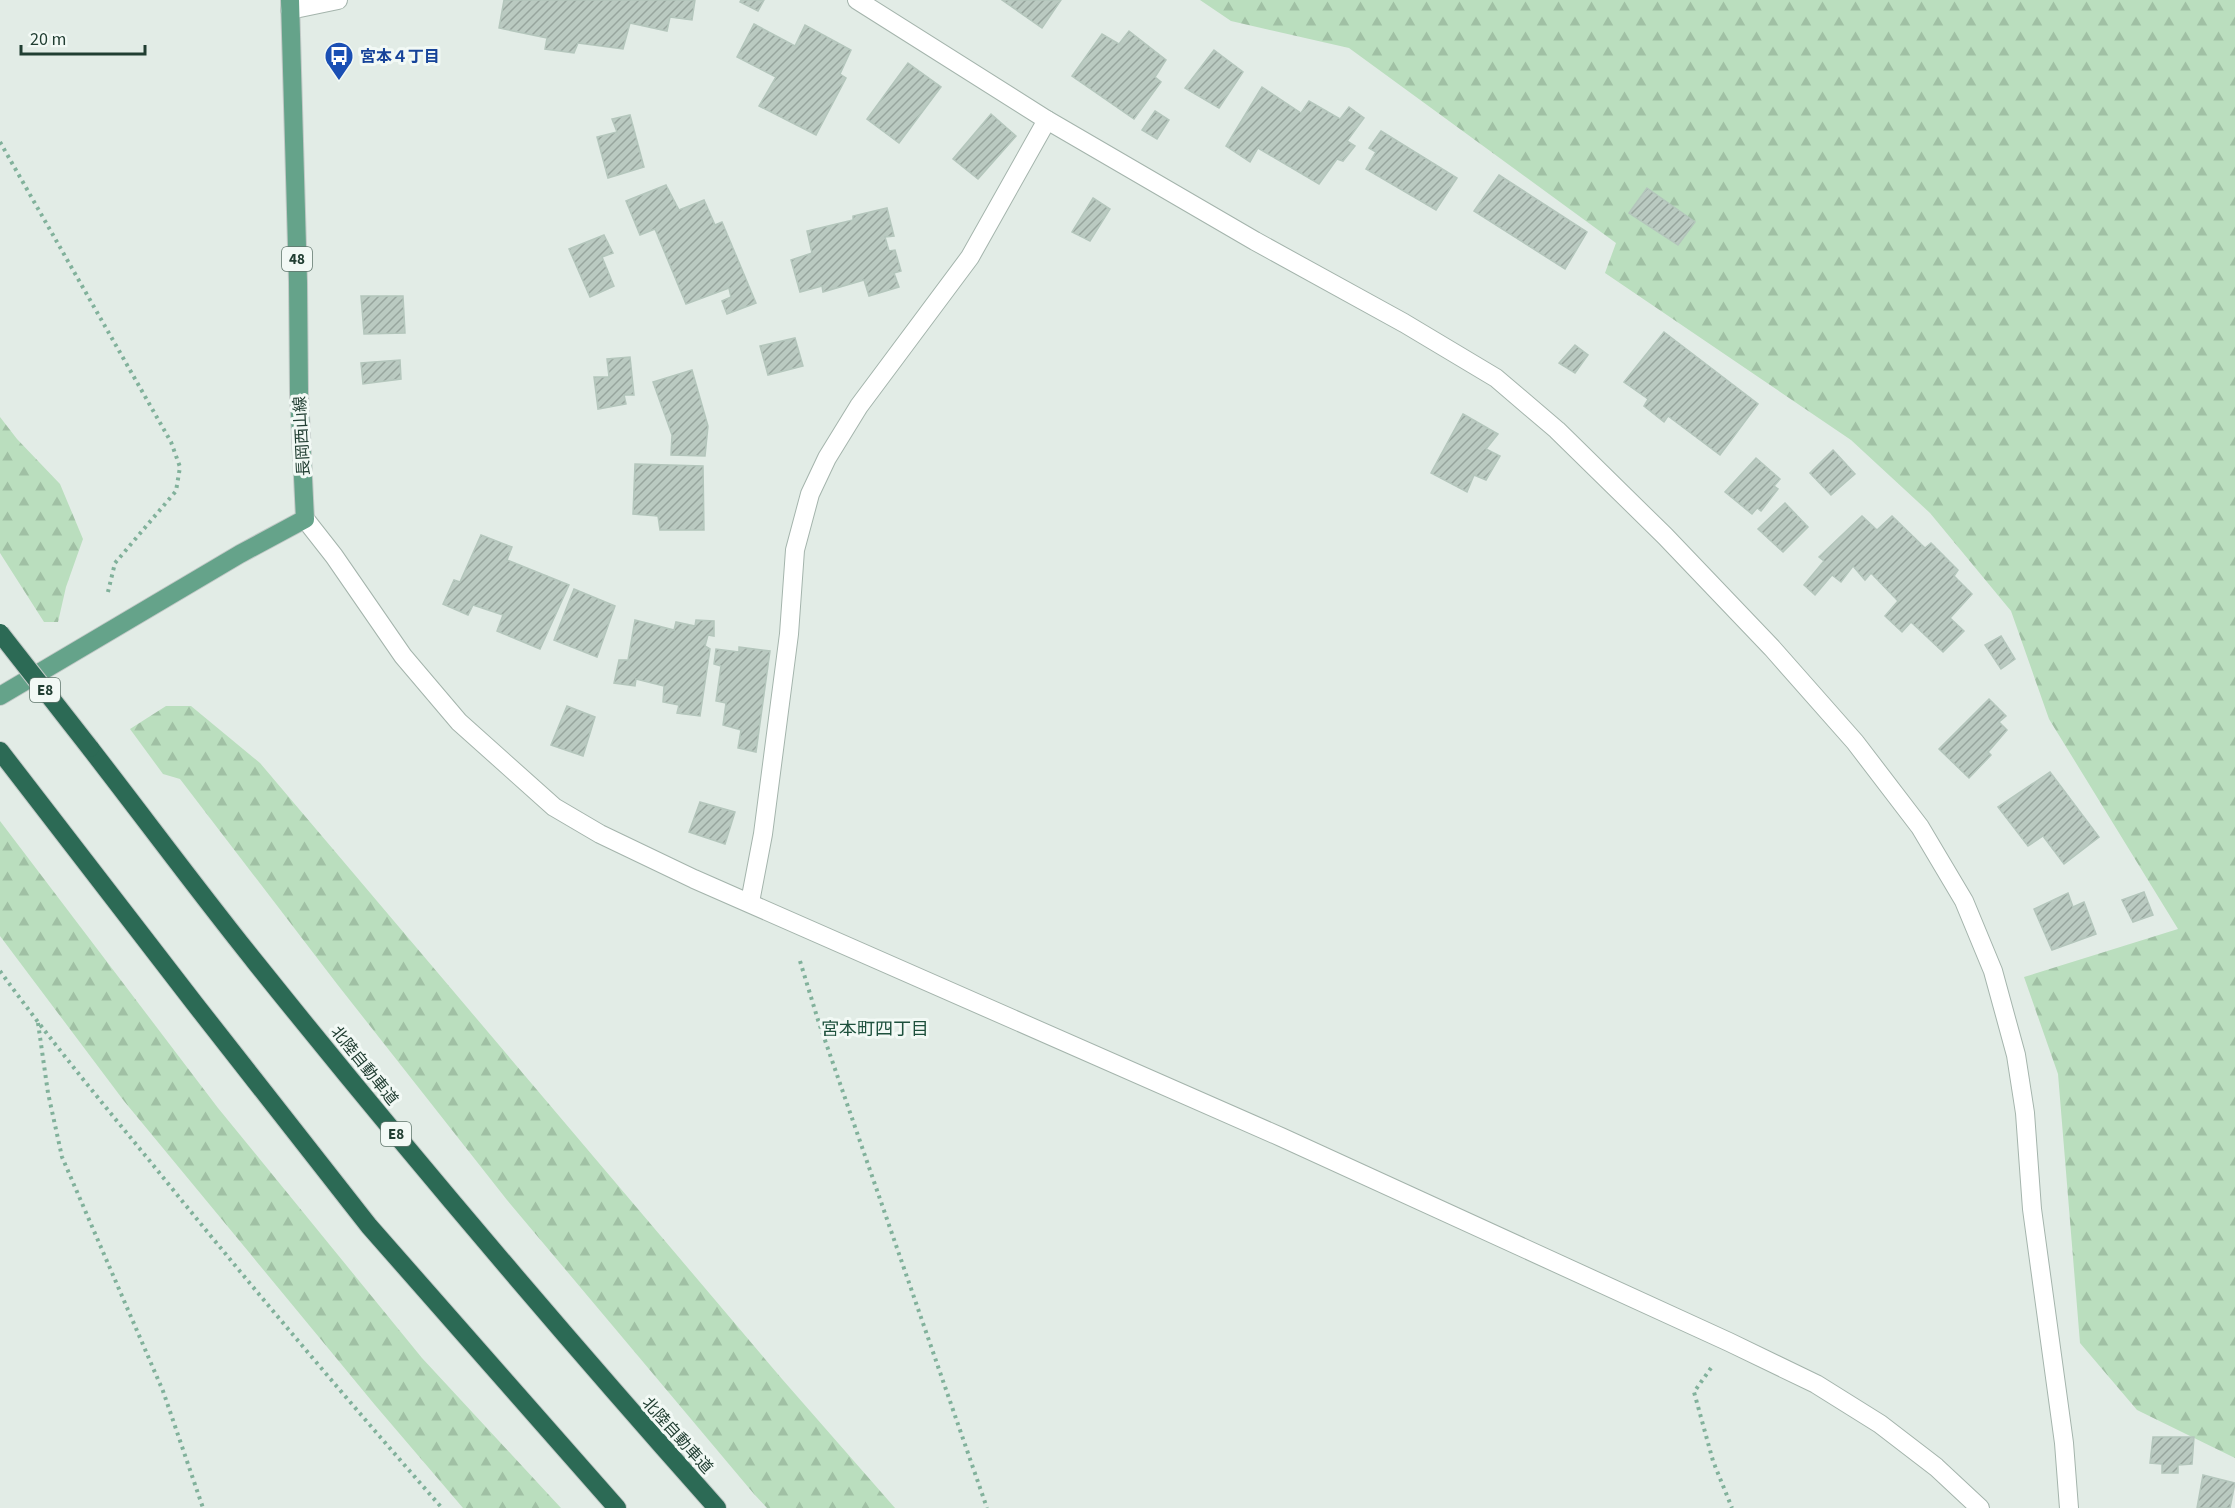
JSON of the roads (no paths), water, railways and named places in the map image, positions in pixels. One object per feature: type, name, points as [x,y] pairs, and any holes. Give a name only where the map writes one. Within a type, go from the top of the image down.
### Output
[{"type":"highway","name":"北陸自動車道","points":[[0,633],[255,962],[594,1371],[717,1508]]},
{"type":"highway","points":[[0,751],[369,1226],[617,1508]]},
{"type":"main road","name":"長岡西山線","points":[[290,5],[299,394],[305,519]]},
{"type":"main road","points":[[0,696],[240,554],[305,519]]},
{"type":"street","points":[[290,5],[338,0]]},
{"type":"street","points":[[857,0],[1047,120],[1496,378],[1557,430],[1665,536],[1772,648],[1855,742],[1920,827],[1968,911],[1993,971],[2016,1055],[2025,1113],[2032,1209],[2064,1443],[2069,1508]]},
{"type":"street","points":[[750,902],[763,834],[789,634],[795,550],[810,494],[827,459],[859,406],[970,257],[1047,120]]},
{"type":"street","points":[[305,519],[334,556],[403,656],[459,722],[554,807],[600,834],[694,879],[1281,1137],[1816,1384],[1880,1424],[1936,1467],[1980,1508]]},
{"type":"place","name":"宮本４丁目","points":[[339,82]]},
{"type":"district","name":"宮本町四丁目","points":[[875,1029]]}]
